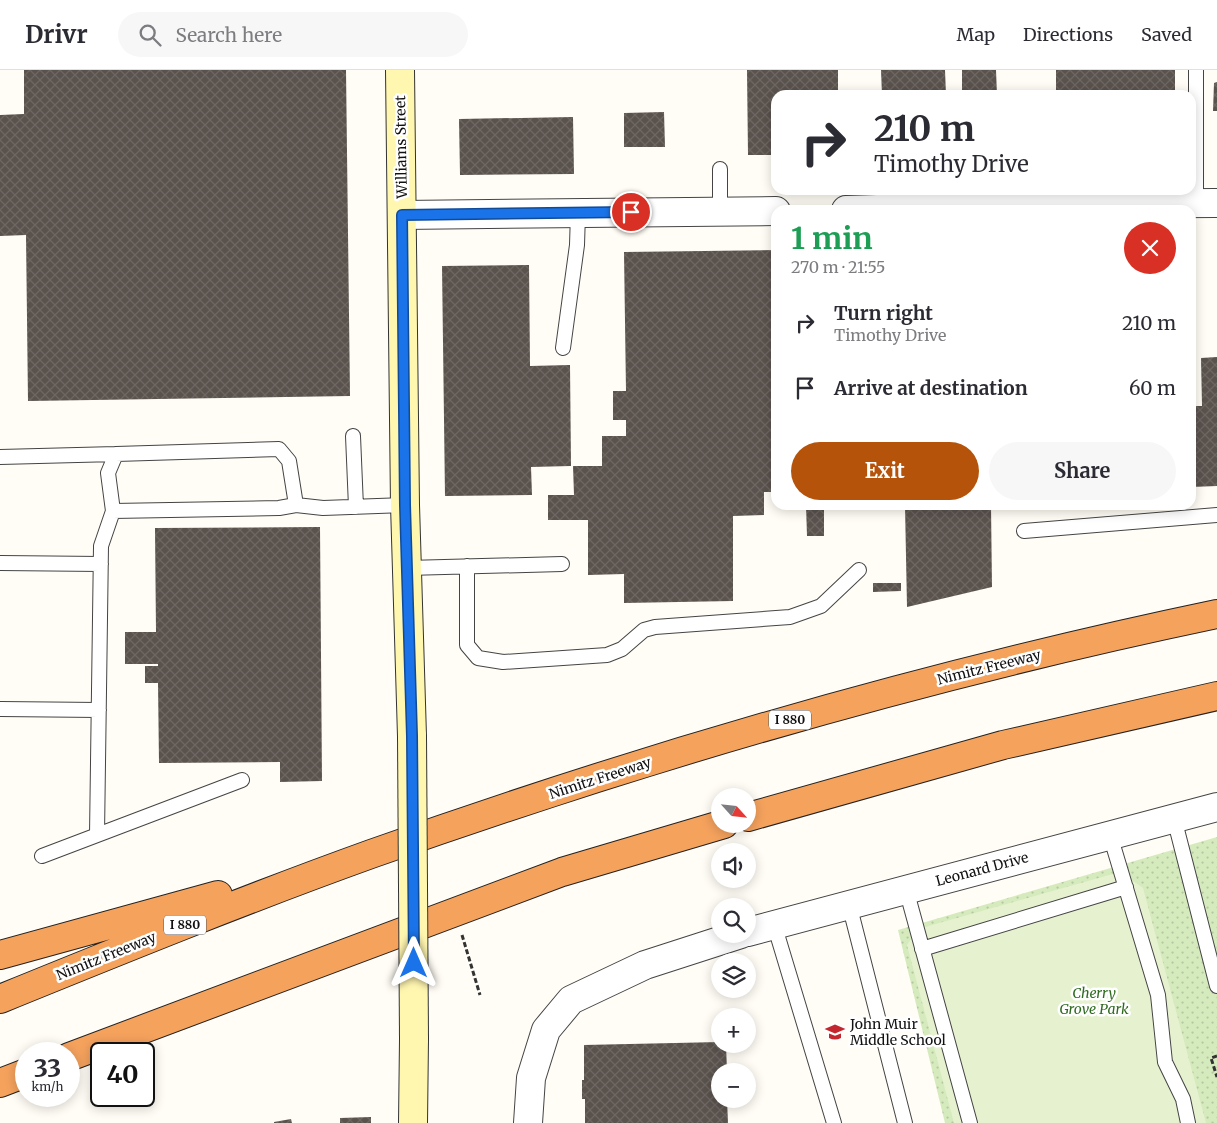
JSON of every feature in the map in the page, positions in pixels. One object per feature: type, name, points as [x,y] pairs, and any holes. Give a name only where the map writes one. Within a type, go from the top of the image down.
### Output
[{"type":"highway","name":"Nimitz Freeway","points":[[0,999],[172,930],[372,854],[571,787],[772,725],[992,666],[1217,614]]},
{"type":"highway","points":[[756,815],[1003,745],[1217,696]]},
{"type":"highway","points":[[80,1053],[562,872],[711,828]]},
{"type":"highway","points":[[0,955],[372,854]]},
{"type":"highway","points":[[0,1083],[15,1077]]},
{"type":"street","name":"Williams Street","points":[[400,70],[405,505],[412,736],[413,1123]]},
{"type":"street","points":[[1151,205],[1207,202]]},
{"type":"street","points":[[402,215],[771,211]]},
{"type":"street","name":"Leonard Drive","points":[[756,930],[1217,806]]},
{"type":"street","points":[[528,1123],[531,1078],[546,1030],[571,1000],[645,965],[713,943]]},
{"type":"lane","points":[[1196,70],[1207,202]]},
{"type":"lane","points":[[720,169],[720,211]]},
{"type":"lane","points":[[563,348],[578,245],[578,213]]},
{"type":"lane","points":[[353,436],[356,507]]},
{"type":"lane","points":[[0,457],[279,450],[289,460],[296,505]]},
{"type":"lane","points":[[97,835],[100,546],[113,510],[108,473],[116,454]]},
{"type":"lane","points":[[113,510],[279,508],[296,505],[323,508],[405,505]]},
{"type":"lane","points":[[1024,531],[1217,516]]},
{"type":"lane","points":[[0,563],[100,564]]},
{"type":"lane","points":[[407,568],[562,564]]},
{"type":"lane","points":[[467,566],[468,645],[478,658],[503,662],[607,655],[622,649],[644,630],[655,627],[790,617],[821,606],[859,570]]},
{"type":"lane","points":[[0,709],[99,710]]},
{"type":"lane","points":[[42,856],[242,780]]},
{"type":"lane","points":[[1174,818],[1217,986]]},
{"type":"lane","points":[[1110,835],[1158,995],[1165,1062],[1183,1099],[1188,1123]]},
{"type":"lane","points":[[922,949],[1126,887]]},
{"type":"lane","points":[[906,889],[970,1123]]},
{"type":"lane","points":[[849,904],[905,1123]]},
{"type":"lane","points":[[774,924],[834,1123]]},
{"type":"path","points":[[455,913],[480,995]]},
{"type":"path","points":[[1217,1056],[1211,1058],[1217,1077]]},
{"type":"green space","name":"Cherry Grove Park","points":[[1217,837],[1217,1123],[945,1123],[898,930]]},
{"type":"green space","name":"Cherry Grove Park","points":[[1120,872],[1143,888],[1206,1123],[954,1123],[907,945],[918,929]]},
{"type":"building","points":[[24,70],[346,70],[350,396],[28,401],[26,235],[0,236],[0,115],[24,114]]},
{"type":"building","points":[[747,70],[838,70],[838,90],[771,90],[771,155],[748,155]]},
{"type":"building","points":[[881,70],[945,70],[946,90],[882,90]]},
{"type":"building","points":[[962,70],[996,70],[997,90],[962,90]]},
{"type":"building","points":[[1056,70],[1175,70],[1175,90],[1056,90]]},
{"type":"building","points":[[1217,82],[1217,111],[1213,111],[1214,83]]},
{"type":"building","points":[[664,112],[665,147],[624,147],[624,113]]},
{"type":"building","points":[[573,117],[574,174],[460,175],[459,119]]},
{"type":"building","points":[[771,250],[771,492],[764,492],[764,515],[733,516],[733,601],[624,603],[624,574],[588,575],[588,520],[548,520],[548,495],[574,495],[573,466],[602,466],[602,436],[626,436],[626,420],[613,420],[613,391],[626,391],[624,252]]},
{"type":"building","points":[[529,265],[530,366],[570,365],[571,466],[531,467],[532,495],[445,496],[442,266]]},
{"type":"building","points":[[1217,357],[1217,486],[1196,487],[1196,406],[1202,406],[1201,358]]},
{"type":"building","points":[[806,510],[824,510],[824,536],[807,536]]},
{"type":"building","points":[[905,510],[991,510],[992,587],[907,607]]},
{"type":"building","points":[[320,527],[322,781],[280,782],[280,762],[159,763],[158,683],[145,683],[145,666],[158,666],[158,664],[125,664],[125,632],[156,632],[155,528]]},
{"type":"building","points":[[873,583],[901,583],[901,591],[873,592]]},
{"type":"building","points":[[711,1042],[711,1053],[726,1053],[727,1063],[711,1063],[711,1108],[727,1108],[728,1123],[585,1123],[585,1099],[582,1099],[584,1045]]},
{"type":"building","points":[[371,1117],[371,1123],[340,1123],[340,1118]]},
{"type":"building","points":[[291,1119],[292,1123],[274,1123],[274,1122]]},
{"type":"place","name":"John Muir Middle School","points":[[835,1032]]},
{"type":"route","points":[[414,963],[412,736],[405,505],[402,215],[631,212]]}]
